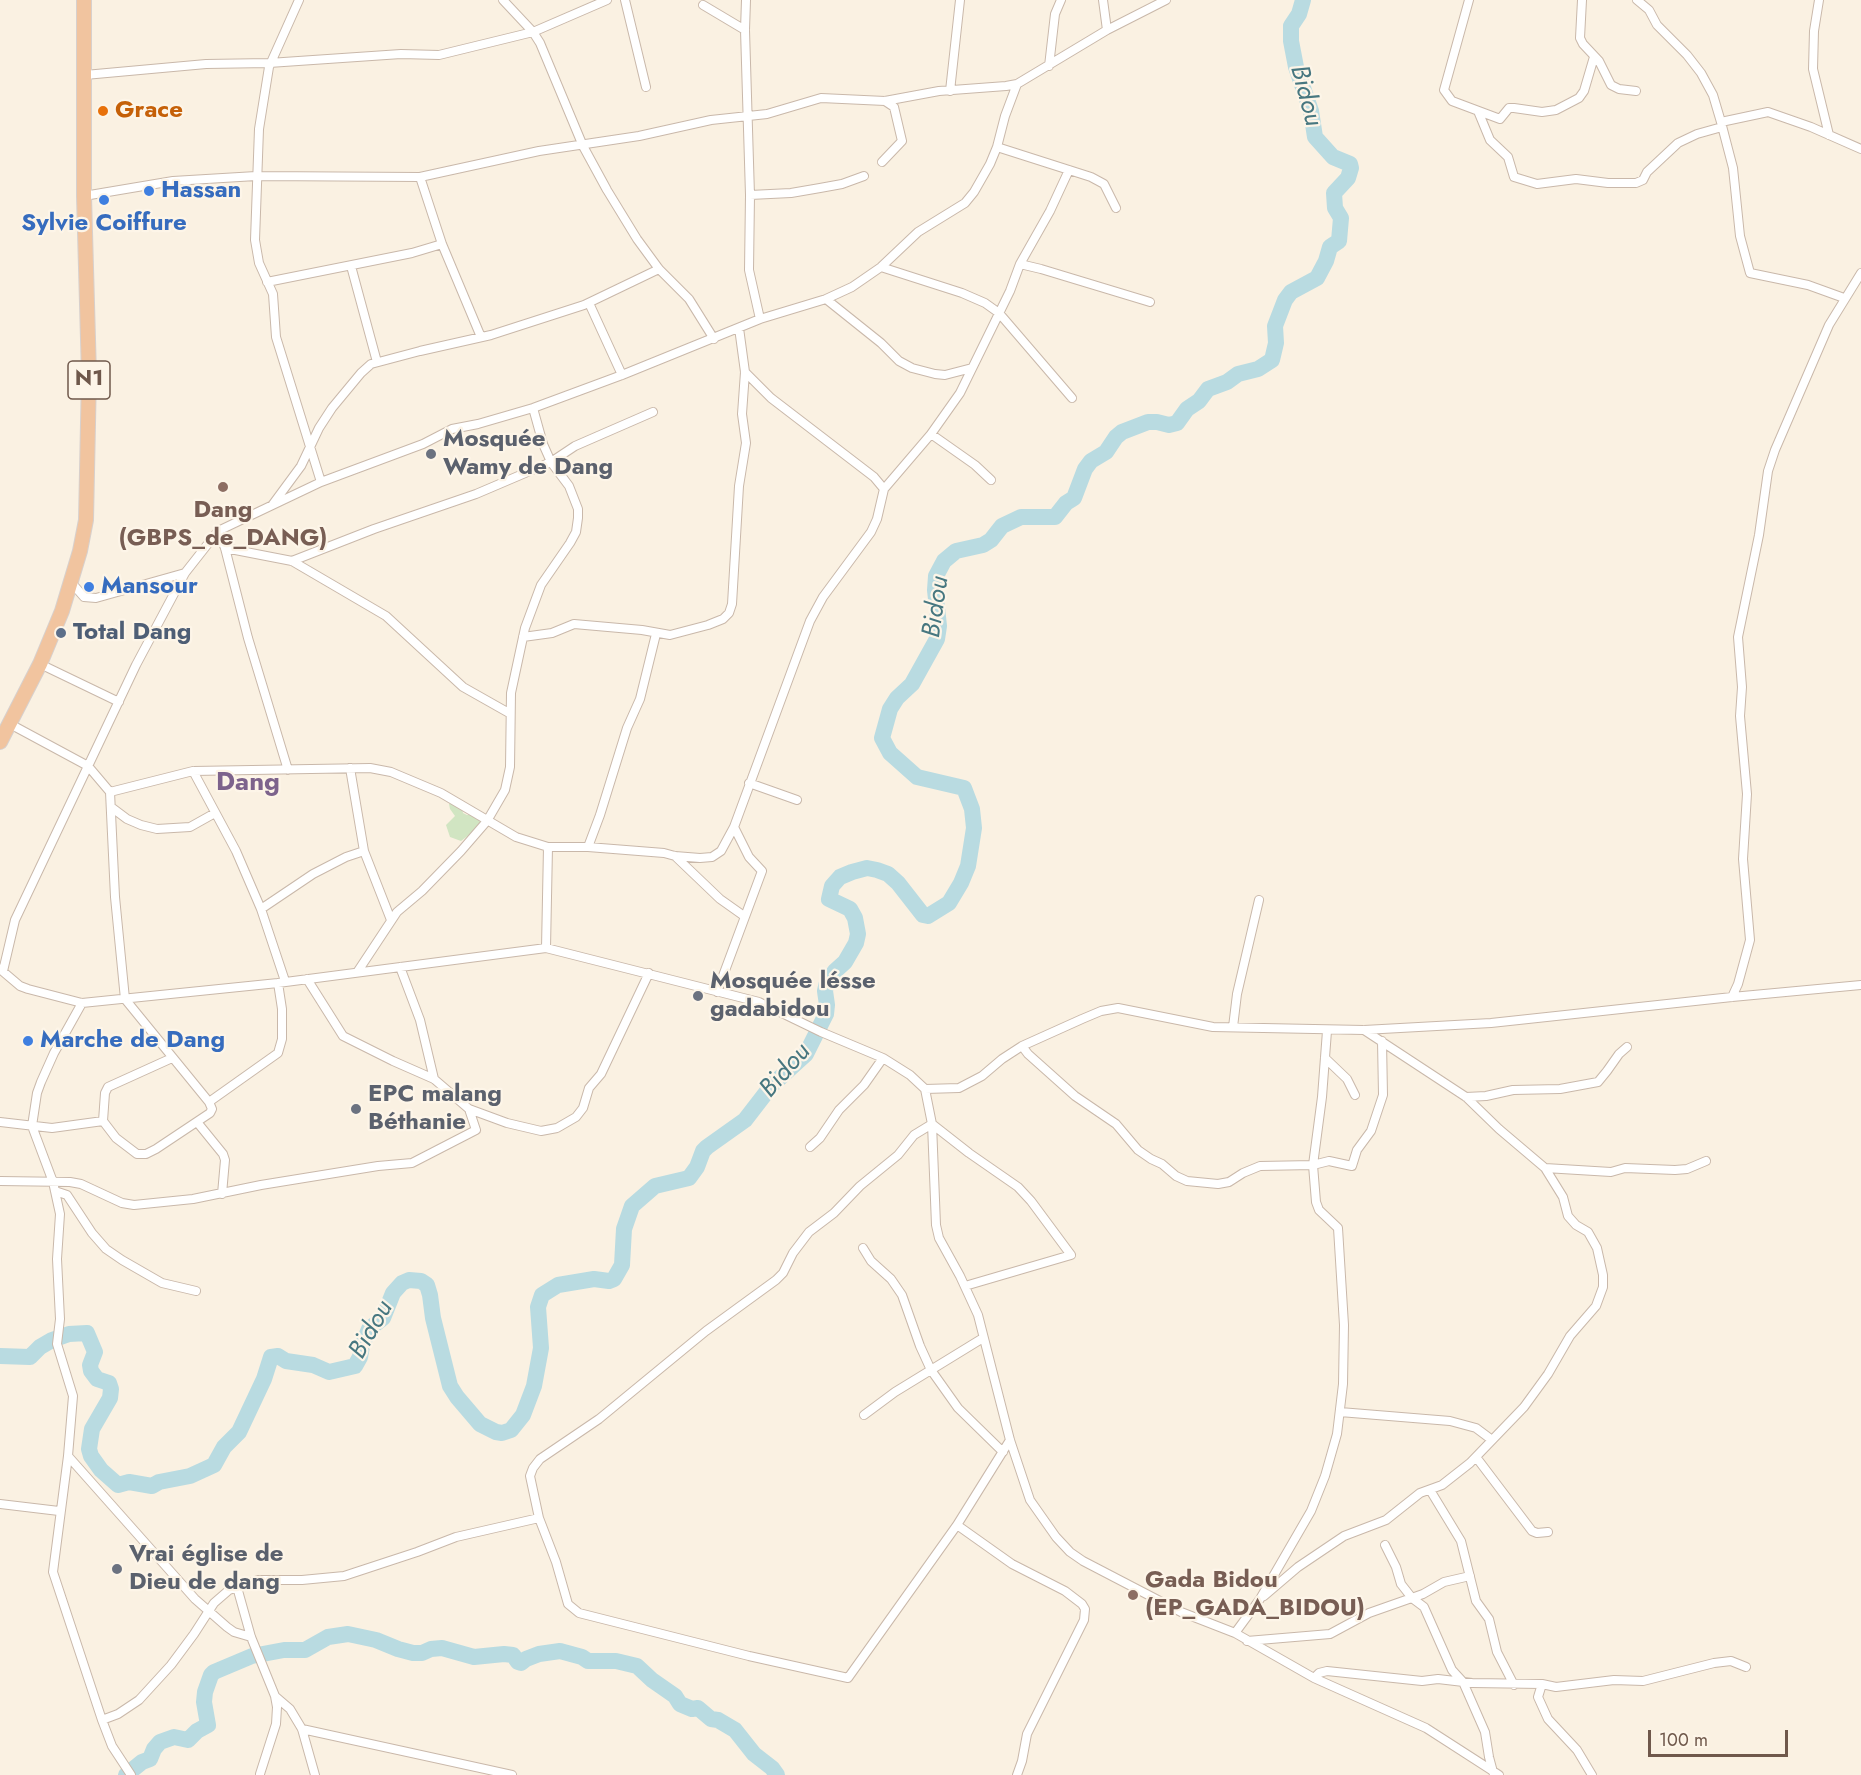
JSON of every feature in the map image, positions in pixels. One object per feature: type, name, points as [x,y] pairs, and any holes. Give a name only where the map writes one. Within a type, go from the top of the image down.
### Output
[{"type":"highway","name":"N1","points":[[0,742],[40,664],[62,611],[80,551],[86,520],[89,375],[84,196],[84,0]]},
{"type":"street","points":[[299,0],[269,63],[260,120],[256,176],[255,248],[273,294],[276,337],[321,482]]},
{"type":"street","points":[[503,0],[533,32],[584,146],[607,190],[637,239],[659,268],[689,299],[714,339]]},
{"type":"street","points":[[85,75],[206,64],[269,63],[387,55],[439,55],[533,32],[607,0]]},
{"type":"street","points":[[626,0],[646,87]]},
{"type":"street","points":[[746,0],[750,195],[749,270],[760,319]]},
{"type":"street","points":[[950,91],[960,0]]},
{"type":"street","points":[[1049,66],[1055,14],[1061,0]]},
{"type":"street","points":[[1103,0],[1107,30]]},
{"type":"street","points":[[84,196],[173,181],[256,176],[420,177],[538,151],[584,146],[711,120],[747,117],[821,98],[885,101],[1017,84],[1107,30],[1166,0]]},
{"type":"street","points":[[1469,0],[1444,90],[1452,101],[1500,118],[1509,108],[1542,112],[1556,110],[1579,98],[1584,91],[1594,57]]},
{"type":"street","points":[[1582,0],[1580,38],[1583,45],[1599,61],[1611,85],[1619,89],[1636,91]]},
{"type":"street","points":[[1636,0],[1649,10],[1657,25],[1701,73],[1713,95],[1733,168],[1740,236],[1750,273],[1808,285],[1844,298]]},
{"type":"street","points":[[1819,0],[1814,31],[1814,69],[1829,135]]},
{"type":"street","points":[[703,5],[745,30]]},
{"type":"street","points":[[1017,84],[997,147],[974,192],[964,203],[918,232],[881,267],[852,287],[826,299],[760,319],[714,339],[533,408],[452,429],[423,444],[321,482],[218,531],[185,573],[136,666],[15,920],[1,970],[20,986],[82,1003],[307,979],[546,948],[759,1002],[821,1032],[884,1058],[910,1075],[925,1089],[932,1124],[936,1225],[939,1238],[978,1315],[1010,1440],[1030,1500],[1046,1525],[1083,1562],[1181,1612],[1235,1633],[1314,1678],[1373,1706],[1417,1723],[1495,1774]]},
{"type":"street","points":[[882,162],[903,141],[894,107],[885,101]]},
{"type":"street","points":[[1478,111],[1490,140],[1508,157],[1514,177],[1537,184],[1576,179],[1608,183],[1636,183],[1643,180],[1647,172],[1678,143],[1722,124],[1768,112],[1792,119],[1861,149]]},
{"type":"street","points":[[997,147],[1091,177],[1104,184],[1116,208]]},
{"type":"street","points":[[110,792],[193,771],[370,768],[391,772],[415,781],[441,793],[516,837],[548,847],[588,847],[700,858],[716,855],[721,851],[734,828],[810,621],[823,597],[871,532],[877,519],[884,489],[931,434],[960,393],[1020,264],[1050,211],[1069,170]]},
{"type":"street","points":[[750,195],[791,193],[842,184],[864,176]]},
{"type":"street","points":[[420,177],[442,244],[482,337]]},
{"type":"street","points":[[267,282],[412,253],[442,244]]},
{"type":"street","points":[[1020,264],[1150,302]]},
{"type":"street","points":[[351,266],[377,362]]},
{"type":"street","points":[[881,267],[962,293],[985,303],[999,313],[1072,398]]},
{"type":"street","points":[[271,507],[293,478],[319,428],[349,386],[361,373],[377,362],[482,337],[589,303],[659,268]]},
{"type":"street","points":[[1732,997],[1738,984],[1750,940],[1743,858],[1747,794],[1740,716],[1742,687],[1738,637],[1759,535],[1768,471],[1775,450],[1818,351],[1844,298],[1861,273]]},
{"type":"street","points":[[826,299],[881,343],[899,362],[912,368],[945,375],[972,368]]},
{"type":"street","points":[[589,303],[622,375]]},
{"type":"street","points":[[523,638],[552,633],[574,624],[642,630],[667,635],[687,632],[723,619],[729,613],[733,592],[739,486],[746,443],[742,414],[745,372],[739,328]]},
{"type":"street","points":[[745,372],[771,398],[874,477],[884,489]]},
{"type":"street","points":[[358,971],[391,920],[451,862],[488,821],[505,790],[510,767],[511,693],[523,638],[541,585],[570,543],[576,532],[578,518],[578,509],[569,486],[550,462],[533,408]]},
{"type":"street","points":[[292,561],[374,529],[476,494],[550,462],[575,446],[653,412]]},
{"type":"street","points":[[931,434],[975,465],[991,480]]},
{"type":"street","points":[[218,531],[225,548],[248,638],[288,770]]},
{"type":"street","points":[[225,548],[292,561],[386,616],[464,687],[509,713]]},
{"type":"street","points":[[70,581],[84,597],[96,598],[185,573]]},
{"type":"street","points":[[588,847],[627,728],[640,699],[656,634]]},
{"type":"street","points":[[40,664],[119,702]]},
{"type":"street","points":[[10,724],[88,766],[110,792],[117,920],[125,999],[209,1102],[212,1109],[210,1113],[156,1149],[141,1155],[126,1147],[103,1121],[105,1093],[108,1087],[172,1058]]},
{"type":"street","points":[[350,768],[364,851],[391,920]]},
{"type":"street","points":[[193,771],[236,851],[261,909],[281,982],[282,1039],[278,1053],[209,1102]]},
{"type":"street","points":[[749,783],[797,800]]},
{"type":"street","points":[[111,807],[127,819],[157,829],[190,826],[215,813]]},
{"type":"street","points":[[717,992],[762,871],[742,845],[734,828]]},
{"type":"street","points":[[546,948],[548,847]]},
{"type":"street","points":[[261,909],[320,870],[364,851]]},
{"type":"street","points":[[675,856],[720,899],[744,916]]},
{"type":"street","points":[[1233,1027],[1237,994],[1259,900]]},
{"type":"street","points":[[400,967],[420,1020],[434,1079]]},
{"type":"street","points":[[307,979],[343,1036],[393,1062],[434,1079],[469,1109],[507,1123],[541,1131],[557,1128],[576,1117],[584,1106],[589,1088],[601,1074],[649,973]]},
{"type":"street","points":[[925,1089],[959,1088],[982,1076],[1022,1046],[1082,1018],[1118,1008],[1196,1025],[1327,1031],[1364,1030],[1491,1023],[1861,985]]},
{"type":"street","points":[[82,1003],[54,1053],[41,1082],[32,1126],[54,1186],[60,1214],[57,1259],[60,1319],[57,1344],[73,1396],[68,1456],[59,1510],[53,1572],[102,1720],[112,1746],[129,1772]]},
{"type":"street","points":[[1260,1599],[1298,1567],[1344,1536],[1386,1521],[1420,1493],[1442,1485],[1476,1457],[1524,1407],[1570,1336],[1596,1306],[1603,1287],[1603,1275],[1597,1248],[1588,1232],[1576,1225],[1568,1216],[1563,1197],[1545,1168],[1466,1097],[1364,1030]]},
{"type":"street","points":[[1235,1633],[1260,1599],[1311,1511],[1337,1434],[1343,1384],[1344,1325],[1338,1228],[1319,1209],[1316,1202],[1313,1165],[1327,1031]]},
{"type":"street","points":[[1022,1046],[1031,1057],[1076,1096],[1116,1124],[1138,1150],[1182,1179],[1218,1184],[1229,1182],[1260,1166],[1313,1165],[1329,1161],[1350,1166],[1354,1164],[1357,1150],[1371,1131],[1384,1090],[1382,1041]]},
{"type":"street","points":[[1466,1097],[1486,1096],[1513,1090],[1560,1089],[1598,1082],[1627,1047]]},
{"type":"street","points":[[810,1147],[820,1138],[839,1110],[864,1085],[884,1058]]},
{"type":"street","points":[[1325,1058],[1347,1079],[1355,1095]]},
{"type":"street","points":[[0,1181],[54,1186],[81,1184],[122,1203],[134,1205],[222,1194],[272,1183],[378,1166],[412,1163],[476,1130],[469,1109]]},
{"type":"street","points":[[0,1122],[52,1128],[103,1121]]},
{"type":"street","points":[[197,1122],[223,1154],[225,1160],[222,1194]]},
{"type":"street","points":[[932,1124],[1018,1187],[1071,1255],[965,1286]]},
{"type":"street","points":[[932,1124],[914,1136],[897,1155],[860,1186],[834,1213],[809,1232],[793,1253],[783,1273],[776,1280],[706,1331],[599,1419],[540,1459],[530,1476],[539,1518],[556,1562],[568,1604],[579,1613],[749,1656],[848,1678],[957,1525],[1010,1440]]},
{"type":"street","points":[[1545,1168],[1600,1172],[1625,1168],[1675,1170],[1687,1169],[1706,1161]]},
{"type":"street","points":[[54,1186],[67,1195],[92,1233],[106,1249],[162,1283],[196,1291]]},
{"type":"street","points":[[863,1248],[871,1261],[891,1279],[902,1295],[914,1332],[932,1370],[958,1408],[1003,1452]]},
{"type":"street","points":[[864,1415],[895,1392],[983,1338]]},
{"type":"street","points":[[1340,1412],[1450,1421],[1476,1428],[1492,1440]]},
{"type":"street","points":[[68,1456],[195,1599],[234,1632],[251,1637]]},
{"type":"street","points":[[1476,1457],[1532,1532],[1548,1532]]},
{"type":"street","points":[[1430,1490],[1461,1540],[1476,1600],[1489,1619],[1497,1652],[1514,1684]]},
{"type":"street","points":[[0,1504],[59,1510]]},
{"type":"street","points":[[102,1720],[118,1714],[139,1700],[171,1665],[194,1634],[207,1610],[219,1596],[237,1587],[258,1580],[302,1580],[344,1576],[456,1537],[539,1518]]},
{"type":"street","points":[[957,1525],[1012,1564],[1065,1591],[1085,1609],[1084,1620],[1027,1734],[1017,1775]]},
{"type":"street","points":[[1385,1545],[1396,1567],[1401,1584],[1412,1598],[1424,1607],[1452,1670],[1463,1682],[1485,1732],[1488,1757],[1495,1774]]},
{"type":"street","points":[[1247,1641],[1330,1634],[1369,1613],[1412,1598],[1444,1582],[1470,1576]]},
{"type":"street","points":[[237,1587],[251,1637],[278,1707],[276,1724],[260,1774]]},
{"type":"street","points":[[1314,1678],[1319,1673],[1327,1671],[1418,1681],[1438,1679],[1542,1684],[1556,1687],[1614,1680],[1642,1681],[1731,1660],[1746,1667]]},
{"type":"street","points":[[1542,1684],[1538,1697],[1548,1719],[1577,1750],[1592,1775]]},
{"type":"street","points":[[275,1696],[290,1709],[302,1729],[315,1775]]},
{"type":"street","points":[[302,1729],[512,1775]]},
{"type":"green space","points":[[455,802],[462,808],[463,813],[475,815],[482,821],[478,828],[461,841],[450,837],[446,825],[455,816],[449,804]]},
{"type":"waterway","name":"Bidou","points":[[0,1356],[30,1357],[52,1340],[69,1334],[87,1333],[95,1352],[90,1365],[91,1371],[97,1379],[109,1383],[111,1389],[110,1398],[92,1429],[89,1449],[91,1456],[101,1470],[118,1485],[129,1482],[152,1486],[159,1482],[190,1476],[214,1465],[224,1447],[239,1432],[264,1379],[271,1357],[278,1356],[286,1361],[313,1365],[329,1372],[355,1366],[369,1329],[383,1318],[393,1293],[402,1283],[409,1280],[421,1281],[427,1285],[430,1295],[433,1318],[450,1386],[480,1424],[496,1432],[511,1430],[523,1415],[534,1386],[541,1348],[538,1307],[542,1295],[558,1285],[594,1279],[609,1281],[614,1279],[622,1265],[624,1229],[632,1206],[655,1186],[689,1178],[697,1167],[703,1151],[745,1120],[772,1085],[806,1054],[826,1014],[827,982],[845,962],[856,943],[858,934],[855,918],[850,909],[829,899],[832,886],[840,877],[852,872],[867,868],[877,870],[888,874],[898,883],[923,915],[928,916],[949,903],[961,883],[968,866],[974,828],[972,809],[964,788],[917,777],[890,753],[882,738],[890,709],[897,698],[912,684],[937,639],[939,626],[935,590],[936,576],[944,561],[956,551],[983,545],[991,540],[1002,526],[1021,517],[1055,517],[1066,503],[1074,498],[1085,469],[1091,461],[1106,452],[1122,432],[1148,422],[1169,425],[1177,423],[1187,409],[1199,401],[1208,389],[1227,382],[1238,374],[1258,369],[1272,360],[1276,343],[1275,326],[1285,300],[1291,292],[1317,278],[1330,247],[1339,241],[1341,218],[1335,208],[1334,193],[1348,178],[1351,168],[1350,164],[1333,157],[1315,137],[1311,111],[1296,67],[1291,41],[1291,26],[1299,14],[1303,0]]},
{"type":"waterway","points":[[126,1775],[142,1762],[150,1759],[160,1742],[174,1737],[188,1740],[208,1725],[204,1702],[205,1692],[214,1672],[252,1656],[284,1650],[305,1650],[328,1637],[348,1634],[376,1640],[413,1653],[442,1648],[474,1657],[513,1655],[521,1663],[539,1654],[560,1651],[588,1661],[616,1661],[637,1666],[675,1696],[680,1704],[692,1709],[698,1708],[711,1719],[718,1720],[735,1730],[754,1754],[777,1775]]},
{"type":"place","name":"Grace","points":[[103,111]]},
{"type":"place","name":"Hassan","points":[[149,191]]},
{"type":"place","name":"Sylvie Coiffure","points":[[104,200]]},
{"type":"place","name":"Mosquée Wamy de Dang","points":[[431,454]]},
{"type":"place","name":"Dang (GBPS_de_DANG)","points":[[223,487]]},
{"type":"place","name":"Mansour","points":[[89,587]]},
{"type":"place","name":"Total Dang","points":[[61,633]]},
{"type":"place","name":"Mosquée lésse gadabidou","points":[[698,996]]},
{"type":"place","name":"Marche de Dang","points":[[28,1041]]},
{"type":"place","name":"EPC malang Béthanie","points":[[356,1109]]},
{"type":"place","name":"Vrai église de Dieu de dang","points":[[117,1569]]},
{"type":"place","name":"Gada Bidou (EP_GADA_BIDOU)","points":[[1133,1595]]},
{"type":"district","name":"Dang","points":[[248,784]]}]
